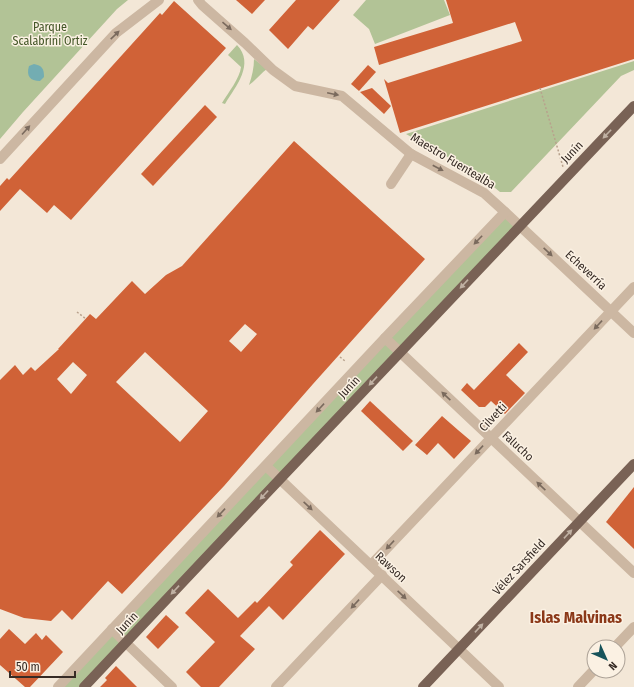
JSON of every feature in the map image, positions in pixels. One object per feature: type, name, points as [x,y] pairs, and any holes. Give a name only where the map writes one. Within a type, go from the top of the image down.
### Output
[{"type":"main road","name":"Junín","points":[[84,687],[634,106]]},
{"type":"main road","name":"Vélez Sarsfield","points":[[423,687],[634,464]]},
{"type":"street","points":[[0,159],[116,33],[159,0]]},
{"type":"street","name":"Maestro Fuentealba","points":[[198,0],[273,70],[295,86],[342,96],[411,154],[484,193],[520,225]]},
{"type":"street","points":[[391,184],[411,154]]},
{"type":"street","name":"Junín","points":[[58,687],[505,212]]},
{"type":"street","name":"Echeverría","points":[[520,225],[634,333]]},
{"type":"street","name":"Cilvetti","points":[[371,565],[634,287]]},
{"type":"street","name":"Falucho","points":[[385,338],[634,573]]},
{"type":"street","name":"Rawson","points":[[266,466],[499,687]]},
{"type":"street","points":[[276,687],[382,575]]},
{"type":"street","points":[[623,639],[634,627]]},
{"type":"street","points":[[112,629],[172,687]]},
{"type":"street","points":[[578,687],[586,678]]},
{"type":"path","points":[[540,88],[566,177]]},
{"type":"path","points":[[77,312],[86,319]]},
{"type":"path","points":[[340,357],[345,362]]},
{"type":"green space","name":"Parque Scalabrini Ortiz","points":[[0,0],[128,0],[117,9],[0,139]]},
{"type":"green space","points":[[366,0],[444,0],[450,15],[375,44],[369,29],[353,15]]},
{"type":"green space","points":[[237,45],[242,52],[244,67],[242,75],[225,104],[222,103],[236,81],[241,67],[228,55]]},
{"type":"green space","points":[[254,59],[267,69],[249,85],[253,72]]},
{"type":"green space","points":[[634,61],[634,70],[621,76],[511,192],[500,192],[478,174],[406,134]]},
{"type":"green space","points":[[505,212],[520,225],[84,687],[58,687]]},
{"type":"water","points":[[34,64],[41,67],[44,71],[44,77],[40,81],[31,79],[28,73],[29,66]]},
{"type":"building","points":[[236,0],[265,0],[252,14]]},
{"type":"building","points":[[296,0],[340,0],[313,30],[308,26],[288,49],[269,30]]},
{"type":"building","points":[[446,0],[634,0],[634,59],[400,133],[384,79],[388,83],[522,41],[515,22],[379,65],[374,47],[453,23]]},
{"type":"building","points":[[174,1],[226,48],[71,220],[54,205],[47,213],[20,189],[0,211],[0,186],[7,178],[9,180],[160,13],[162,15]]},
{"type":"building","points":[[368,65],[376,72],[359,91],[351,84]]},
{"type":"building","points":[[372,88],[391,106],[384,114],[360,92]]},
{"type":"building","points":[[205,105],[217,117],[153,186],[141,174]]},
{"type":"building","points":[[294,141],[425,259],[224,486],[122,594],[108,581],[72,620],[62,610],[51,621],[24,618],[0,609],[0,380],[15,365],[23,375],[31,367],[35,371],[59,349],[90,314],[96,319],[132,281],[145,294],[166,275],[182,266]],"holes":[[[245,324],[257,334],[241,352],[229,341]],[[145,352],[208,411],[180,442],[116,382]],[[73,362],[87,375],[71,394],[57,379]]]},
{"type":"building","points":[[519,343],[528,352],[506,375],[525,393],[505,414],[491,401],[485,407],[479,407],[461,390],[467,383],[474,390]]},
{"type":"building","points":[[370,401],[413,441],[403,451],[361,411]]},
{"type":"building","points":[[442,416],[471,441],[454,459],[438,443],[427,455],[415,445]]},
{"type":"building","points":[[634,487],[634,549],[606,522]]},
{"type":"building","points":[[320,530],[345,554],[283,620],[269,606],[240,636],[255,649],[219,687],[201,687],[186,672],[215,642],[185,613],[208,589],[238,618],[255,601],[257,603],[293,565],[290,562]]},
{"type":"building","points":[[166,615],[179,627],[158,649],[146,637]]},
{"type":"building","points":[[9,629],[25,644],[36,633],[42,640],[46,635],[63,652],[30,687],[25,687],[0,665],[0,639]]},
{"type":"building","points":[[116,666],[137,687],[100,687],[107,680],[105,678]]},
{"type":"district","name":"Islas Malvinas","points":[[576,617]]}]
